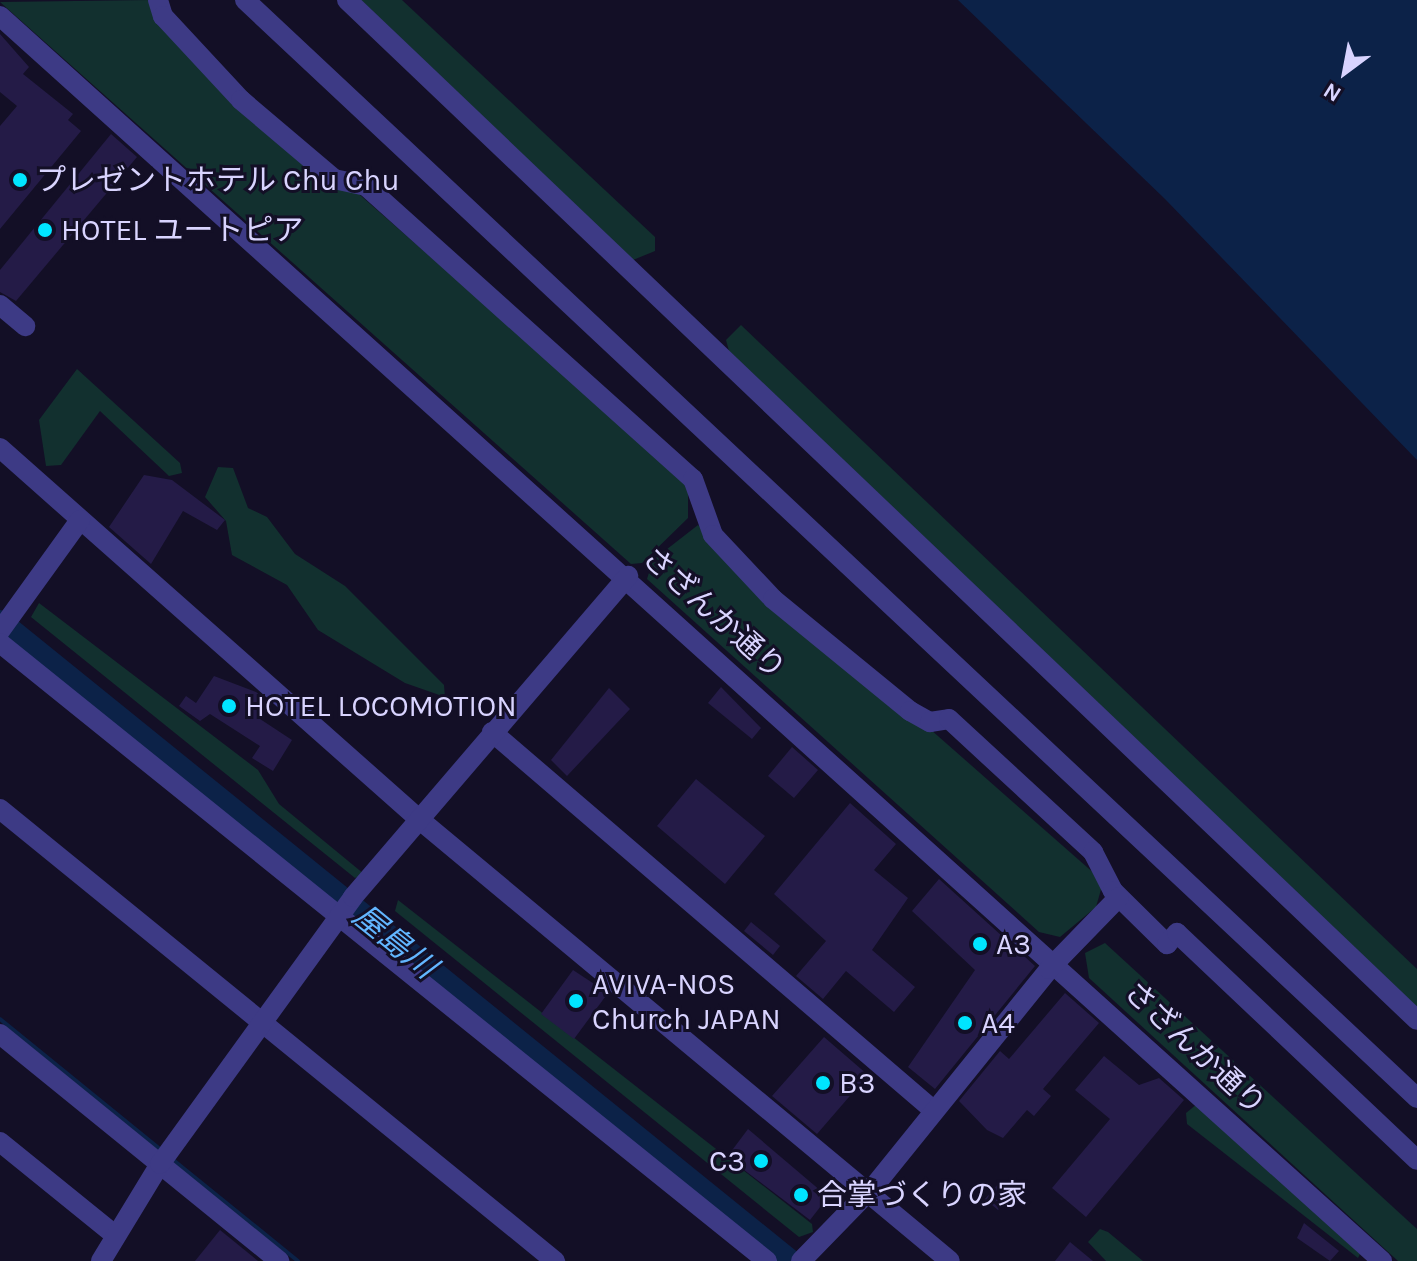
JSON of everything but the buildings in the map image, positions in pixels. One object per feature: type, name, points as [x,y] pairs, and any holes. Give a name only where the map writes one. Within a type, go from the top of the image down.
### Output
[{"type":"street","points":[[158,0],[163,16],[241,100],[334,179],[366,186],[693,479],[713,535],[841,659],[920,718],[944,715],[1098,857],[1119,897],[1167,944],[1177,933],[1417,1160]]},
{"type":"street","points":[[245,0],[1417,1098]]},
{"type":"street","points":[[347,0],[1417,1020]]},
{"type":"street","name":"さざんか通り","points":[[0,16],[628,576],[1382,1261]]},
{"type":"street","points":[[3,312],[25,326]]},
{"type":"street","points":[[0,448],[420,820],[950,1261]]},
{"type":"street","points":[[4,625],[80,520]]},
{"type":"street","points":[[101,1261],[160,1164],[344,909],[628,576]]},
{"type":"street","points":[[841,659],[855,642]]},
{"type":"street","points":[[0,643],[344,909],[767,1261]]},
{"type":"street","points":[[492,732],[932,1109]]},
{"type":"street","points":[[0,809],[555,1261]]},
{"type":"street","points":[[801,1260],[867,1192],[932,1109],[1056,962],[1119,897]]},
{"type":"street","points":[[0,1034],[279,1261]]},
{"type":"street","points":[[0,1142],[116,1236]]},
{"type":"green space","points":[[151,0],[155,15],[688,483],[688,518],[642,563],[631,564],[0,2]]},
{"type":"green space","points":[[361,0],[402,0],[655,237],[655,251],[633,260]]},
{"type":"green space","points":[[741,325],[1417,969],[1417,1007],[729,351],[726,340]]},
{"type":"green space","points":[[77,369],[180,463],[182,473],[169,476],[100,411],[61,465],[46,466],[39,420]]},
{"type":"green space","points":[[218,467],[233,468],[248,508],[267,517],[295,554],[345,586],[444,685],[445,697],[405,683],[318,630],[287,585],[232,555],[226,521],[205,497]]},
{"type":"green space","points":[[698,525],[1096,875],[1102,886],[1096,907],[1060,937],[1039,932],[647,579],[653,560]]},
{"type":"green space","points":[[39,603],[258,770],[279,804],[364,874],[355,878],[31,617]]},
{"type":"green space","points":[[398,900],[812,1224],[813,1232],[799,1237],[395,911]]},
{"type":"green space","points":[[1105,943],[1417,1229],[1417,1261],[1398,1261],[1089,978],[1085,953]]},
{"type":"green space","points":[[1197,1104],[1360,1254],[1358,1258],[1187,1124],[1186,1113]]},
{"type":"green space","points":[[1100,1229],[1143,1261],[1106,1261],[1088,1242]]},
{"type":"water","points":[[958,0],[1417,0],[1417,460],[1165,199]]},
{"type":"waterway","name":"屋島川","points":[[0,623],[788,1261]]},
{"type":"waterway","points":[[0,1019],[161,1150]]},
{"type":"waterway","points":[[172,1159],[298,1261]]},
{"type":"place","name":"プレゼントホテル Chu Chu","points":[[20,180]]},
{"type":"place","name":"HOTEL ユートピア","points":[[45,230]]},
{"type":"place","name":"HOTEL LOCOMOTION","points":[[229,706]]},
{"type":"place","name":"A3","points":[[980,944]]},
{"type":"place","name":"AVIVA-NOS Church JAPAN","points":[[576,1001]]},
{"type":"place","name":"A4","points":[[965,1023]]},
{"type":"place","name":"B3","points":[[823,1083]]},
{"type":"place","name":"C3","points":[[761,1161]]},
{"type":"place","name":"合掌づくりの家","points":[[801,1195]]}]
